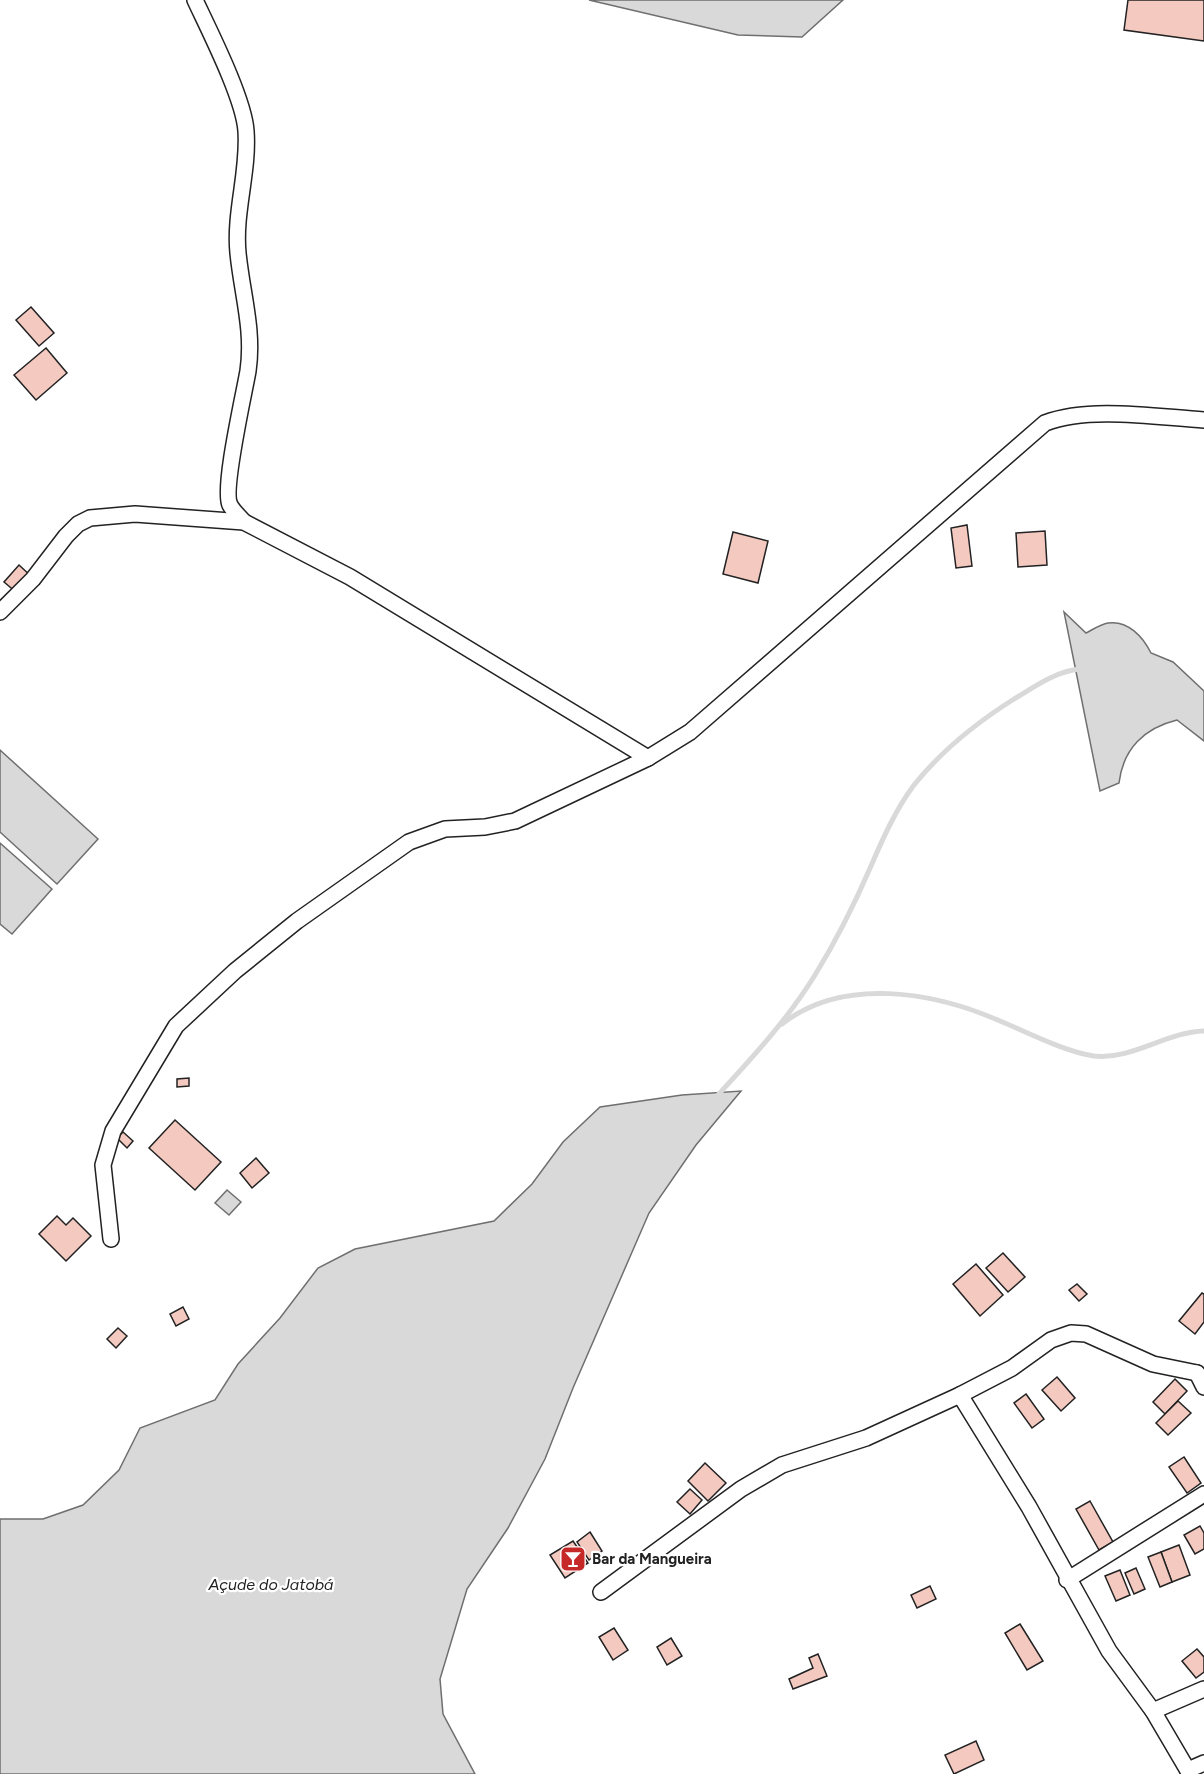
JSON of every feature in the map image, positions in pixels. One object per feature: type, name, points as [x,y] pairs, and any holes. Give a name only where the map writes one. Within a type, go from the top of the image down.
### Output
[{"type":"street","points":[[195,0],[242,108],[246,129],[237,230],[238,253],[251,330],[250,356],[227,483],[230,505],[244,522],[350,577],[648,758]]},
{"type":"street","points":[[111,1239],[104,1165],[107,1146],[113,1131],[176,1026],[198,1003],[297,921],[409,842],[446,829],[485,827],[515,821],[648,758],[690,732],[1045,423],[1061,417],[1082,415],[1204,420]]},
{"type":"street","points":[[0,612],[33,579],[66,536],[78,524],[90,518],[135,514],[244,522]]},
{"type":"street","points":[[601,1592],[741,1489],[782,1465],[866,1438],[960,1395],[1012,1368],[1051,1340],[1071,1333],[1086,1334],[1153,1364],[1202,1376]]},
{"type":"street","points":[[960,1395],[1029,1507],[1067,1580],[1109,1651],[1153,1711],[1189,1772],[1204,1763]]},
{"type":"street","points":[[1067,1580],[1204,1494]]},
{"type":"street","points":[[1153,1711],[1204,1689]]},
{"type":"water","points":[[589,0],[843,0],[802,37],[738,35]]},
{"type":"water","points":[[1064,612],[1086,633],[1108,623],[1122,624],[1144,641],[1151,653],[1173,662],[1204,691],[1204,741],[1177,720],[1155,728],[1145,734],[1130,750],[1121,771],[1119,783],[1100,791]]},
{"type":"water","points":[[0,750],[98,839],[57,884],[0,832]]},
{"type":"water","points":[[0,843],[52,889],[12,934],[0,924]]},
{"type":"water","name":"Açude do Jatobá","points":[[741,1091],[696,1145],[649,1213],[573,1388],[545,1459],[508,1528],[467,1589],[440,1679],[443,1714],[475,1774],[0,1774],[0,1519],[43,1519],[83,1505],[119,1470],[140,1428],[215,1400],[238,1364],[280,1318],[318,1268],[355,1249],[494,1221],[532,1184],[563,1142],[600,1107],[682,1095]]},
{"type":"water","points":[[227,1190],[241,1202],[229,1215],[215,1203]]},
{"type":"building","points":[[1128,0],[1204,0],[1204,41],[1124,30]]},
{"type":"building","points":[[31,307],[54,333],[39,346],[16,320]]},
{"type":"building","points":[[46,348],[67,373],[36,400],[14,375]]},
{"type":"building","points":[[967,525],[972,566],[956,568],[951,528]]},
{"type":"building","points":[[1045,531],[1047,565],[1018,567],[1016,533]]},
{"type":"building","points":[[733,532],[768,541],[758,583],[723,574]]},
{"type":"building","points":[[19,565],[32,577],[17,593],[4,582]]},
{"type":"building","points":[[189,1078],[189,1086],[177,1087],[177,1079]]},
{"type":"building","points":[[175,1120],[221,1162],[195,1190],[149,1148]]},
{"type":"building","points":[[123,1132],[133,1141],[127,1148],[117,1138]]},
{"type":"building","points":[[256,1158],[269,1173],[252,1188],[240,1173]]},
{"type":"building","points":[[57,1216],[66,1225],[73,1218],[91,1236],[66,1261],[39,1234]]},
{"type":"building","points":[[1003,1253],[1025,1277],[1008,1292],[986,1268]]},
{"type":"building","points":[[976,1264],[1003,1295],[980,1316],[953,1284]]},
{"type":"building","points":[[1077,1284],[1087,1294],[1079,1301],[1069,1290]]},
{"type":"building","points":[[1202,1293],[1204,1294],[1204,1322],[1195,1334],[1179,1321]]},
{"type":"building","points":[[183,1307],[189,1319],[176,1326],[170,1314]]},
{"type":"building","points":[[118,1328],[127,1336],[116,1348],[107,1339]]},
{"type":"building","points":[[1057,1377],[1075,1398],[1061,1411],[1042,1390]]},
{"type":"building","points":[[1175,1379],[1187,1391],[1165,1414],[1153,1402]]},
{"type":"building","points":[[1026,1394],[1044,1419],[1032,1428],[1014,1403]]},
{"type":"building","points":[[1178,1401],[1191,1413],[1168,1435],[1156,1423]]},
{"type":"building","points":[[1184,1457],[1201,1483],[1187,1493],[1169,1467]]},
{"type":"building","points":[[705,1463],[726,1483],[708,1501],[688,1481]]},
{"type":"building","points":[[690,1489],[702,1500],[690,1514],[677,1502]]},
{"type":"building","points":[[1090,1501],[1113,1542],[1099,1550],[1076,1509]]},
{"type":"building","points":[[1200,1526],[1204,1533],[1204,1549],[1195,1554],[1184,1535]]},
{"type":"building","points":[[590,1532],[602,1551],[589,1560],[577,1542]]},
{"type":"building","points":[[573,1541],[588,1563],[565,1578],[550,1555]]},
{"type":"building","points":[[1179,1545],[1190,1575],[1172,1582],[1161,1552]]},
{"type":"building","points":[[1161,1552],[1172,1582],[1160,1587],[1148,1557]]},
{"type":"building","points":[[1136,1568],[1145,1589],[1134,1594],[1125,1573]]},
{"type":"building","points":[[1120,1570],[1130,1595],[1116,1601],[1105,1576]]},
{"type":"building","points":[[930,1586],[936,1599],[917,1608],[911,1595]]},
{"type":"building","points":[[1020,1624],[1043,1661],[1027,1670],[1005,1633]]},
{"type":"building","points":[[614,1628],[628,1650],[613,1660],[599,1637]]},
{"type":"building","points":[[671,1638],[682,1656],[667,1665],[657,1647]]},
{"type":"building","points":[[1197,1649],[1204,1657],[1204,1672],[1196,1678],[1182,1661]]},
{"type":"building","points":[[818,1654],[827,1676],[793,1689],[789,1679],[813,1668],[809,1658]]},
{"type":"building","points":[[976,1741],[984,1760],[954,1774],[945,1755]]},
{"type":"waterway","points":[[717,1096],[781,1023],[815,975],[845,922],[885,834],[907,794],[925,772],[960,738],[1000,708],[1046,680],[1071,670],[1080,669]]},
{"type":"waterway","points":[[782,1024],[806,1009],[833,999],[860,994],[889,994],[947,1002],[1059,1046],[1094,1056],[1122,1054],[1176,1036],[1204,1031]]},
{"type":"place","name":"Bar da Mangueira","points":[[573,1559]]}]
